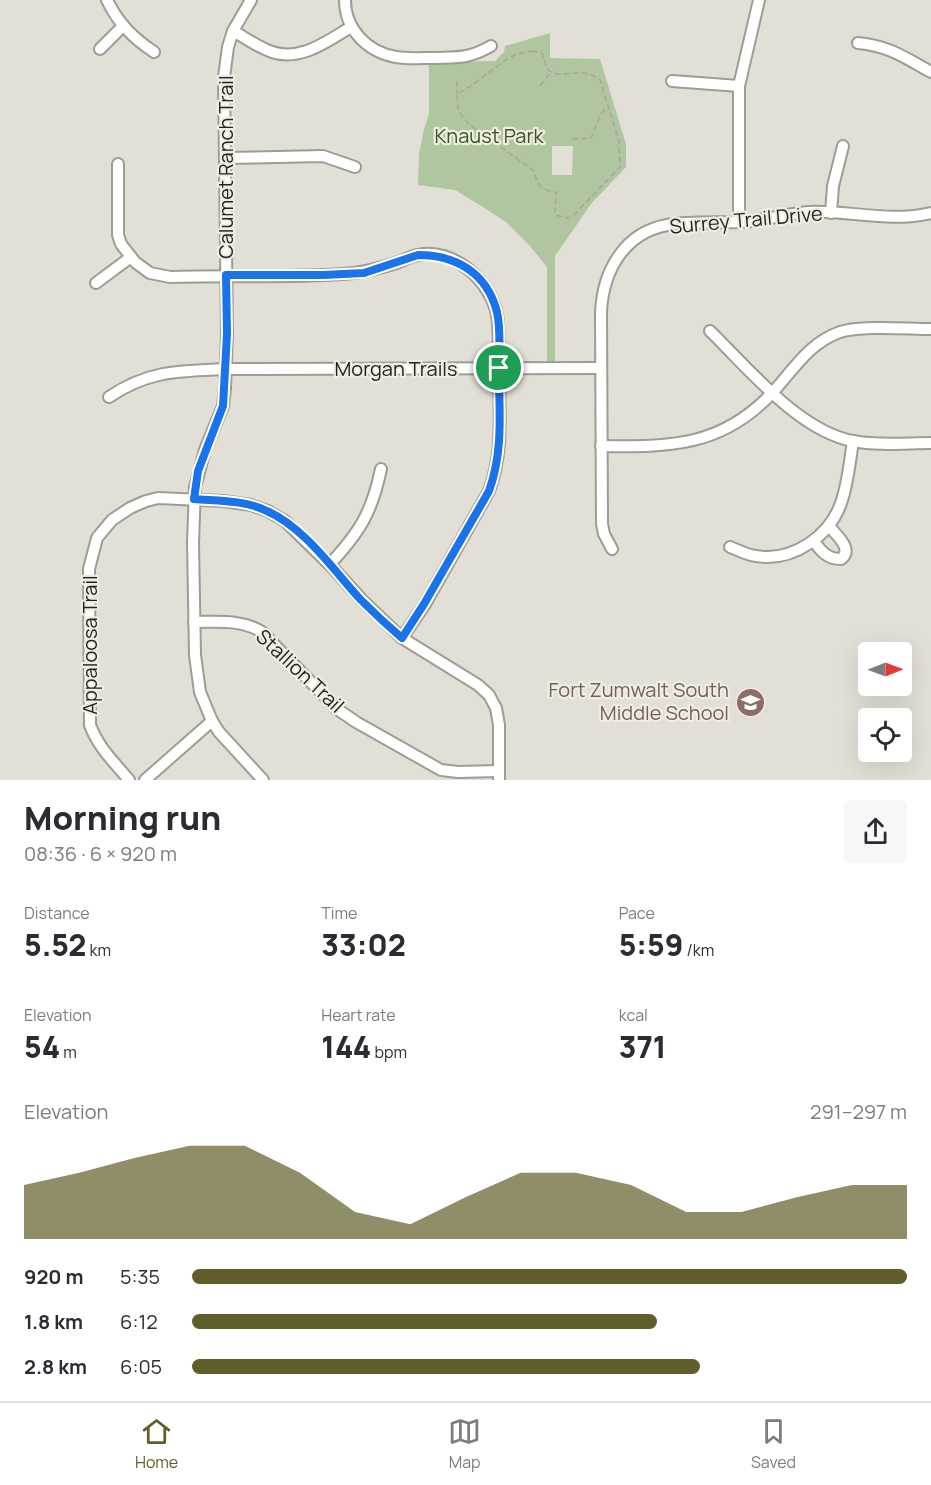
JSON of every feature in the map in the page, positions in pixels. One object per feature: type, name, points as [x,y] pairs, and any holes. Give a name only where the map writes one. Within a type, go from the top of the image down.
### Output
[{"type":"street","points":[[106,0],[134,38],[154,52]]},
{"type":"street","name":"Calumet Ranch Trail","points":[[251,0],[233,31],[228,46],[224,77],[226,369],[223,406],[198,471],[194,499],[194,622],[196,673],[200,692],[212,721],[219,732],[263,780]]},
{"type":"street","points":[[345,0],[351,27],[370,47],[394,57],[467,57],[491,46]]},
{"type":"street","points":[[739,222],[739,86],[759,0]]},
{"type":"street","points":[[100,49],[123,26]]},
{"type":"street","points":[[233,31],[268,51],[293,54],[315,49],[351,27]]},
{"type":"street","points":[[858,43],[891,49],[931,72]]},
{"type":"street","points":[[672,81],[739,86]]},
{"type":"street","points":[[831,213],[833,186],[843,146]]},
{"type":"street","points":[[226,158],[323,156],[355,167]]},
{"type":"street","points":[[118,164],[118,235],[121,244],[131,257],[150,273],[170,277],[364,273],[418,255],[437,255],[454,261],[471,271],[490,296],[497,313],[501,431],[495,473],[489,491],[402,638]]},
{"type":"street","name":"Surrey Trail Drive","points":[[612,549],[604,534],[602,524],[602,296],[613,263],[625,248],[652,230],[666,225],[739,222],[800,213],[904,218],[931,213]]},
{"type":"street","points":[[96,283],[131,257]]},
{"type":"street","points":[[601,446],[672,445],[715,434],[736,423],[773,392],[811,349],[826,338],[842,332],[860,329],[931,329]]},
{"type":"street","points":[[710,331],[773,392],[812,425],[830,434],[853,441],[931,442]]},
{"type":"street","name":"Morgan Trails","points":[[109,396],[144,378],[186,371],[601,368]]},
{"type":"street","points":[[730,547],[755,556],[769,557],[785,554],[814,541],[829,526],[843,500],[853,441]]},
{"type":"street","points":[[330,564],[365,519],[375,496],[381,469]]},
{"type":"street","name":"Appaloosa Trail","points":[[129,780],[95,738],[90,725],[89,569],[97,538],[112,520],[130,508],[158,498],[251,505],[268,511],[285,521],[402,638],[478,685],[489,695],[496,708],[499,725],[499,776]]},
{"type":"street","points":[[814,541],[819,550],[831,558],[841,559],[845,556],[845,545],[829,526]]},
{"type":"street","name":"Stallion Trail","points":[[194,622],[229,622],[255,627],[337,709],[356,722],[441,770],[499,776]]},
{"type":"street","points":[[145,780],[212,721]]},
{"type":"path","points":[[457,81],[457,94],[458,111],[469,124],[534,171],[537,183],[544,190],[556,192],[555,215],[568,218],[573,216],[620,167],[619,141],[600,80],[596,76],[583,72],[555,75],[545,65],[542,52],[538,51],[515,54],[468,89],[457,94]]},
{"type":"path","points":[[540,86],[550,72]]},
{"type":"path","points":[[572,139],[591,138],[608,106]]},
{"type":"green space","name":"Knaust Park","points":[[550,33],[550,58],[600,59],[626,144],[626,167],[591,204],[555,256],[555,368],[547,368],[547,267],[506,222],[478,204],[455,190],[418,185],[419,154],[429,114],[429,62],[495,61],[504,52],[505,46]],"holes":[[[552,146],[573,146],[572,175],[552,175]]]},
{"type":"place","name":"Fort Zumwalt South Middle School","points":[[750,702]]},
{"type":"route","points":[[418,255],[437,255],[454,261],[471,271],[488,291],[497,313],[499,368],[501,431],[498,460],[489,491],[416,618],[402,638],[285,521],[268,511],[251,505],[194,499],[198,471],[223,406],[227,334],[226,275],[364,273],[418,255]]}]
